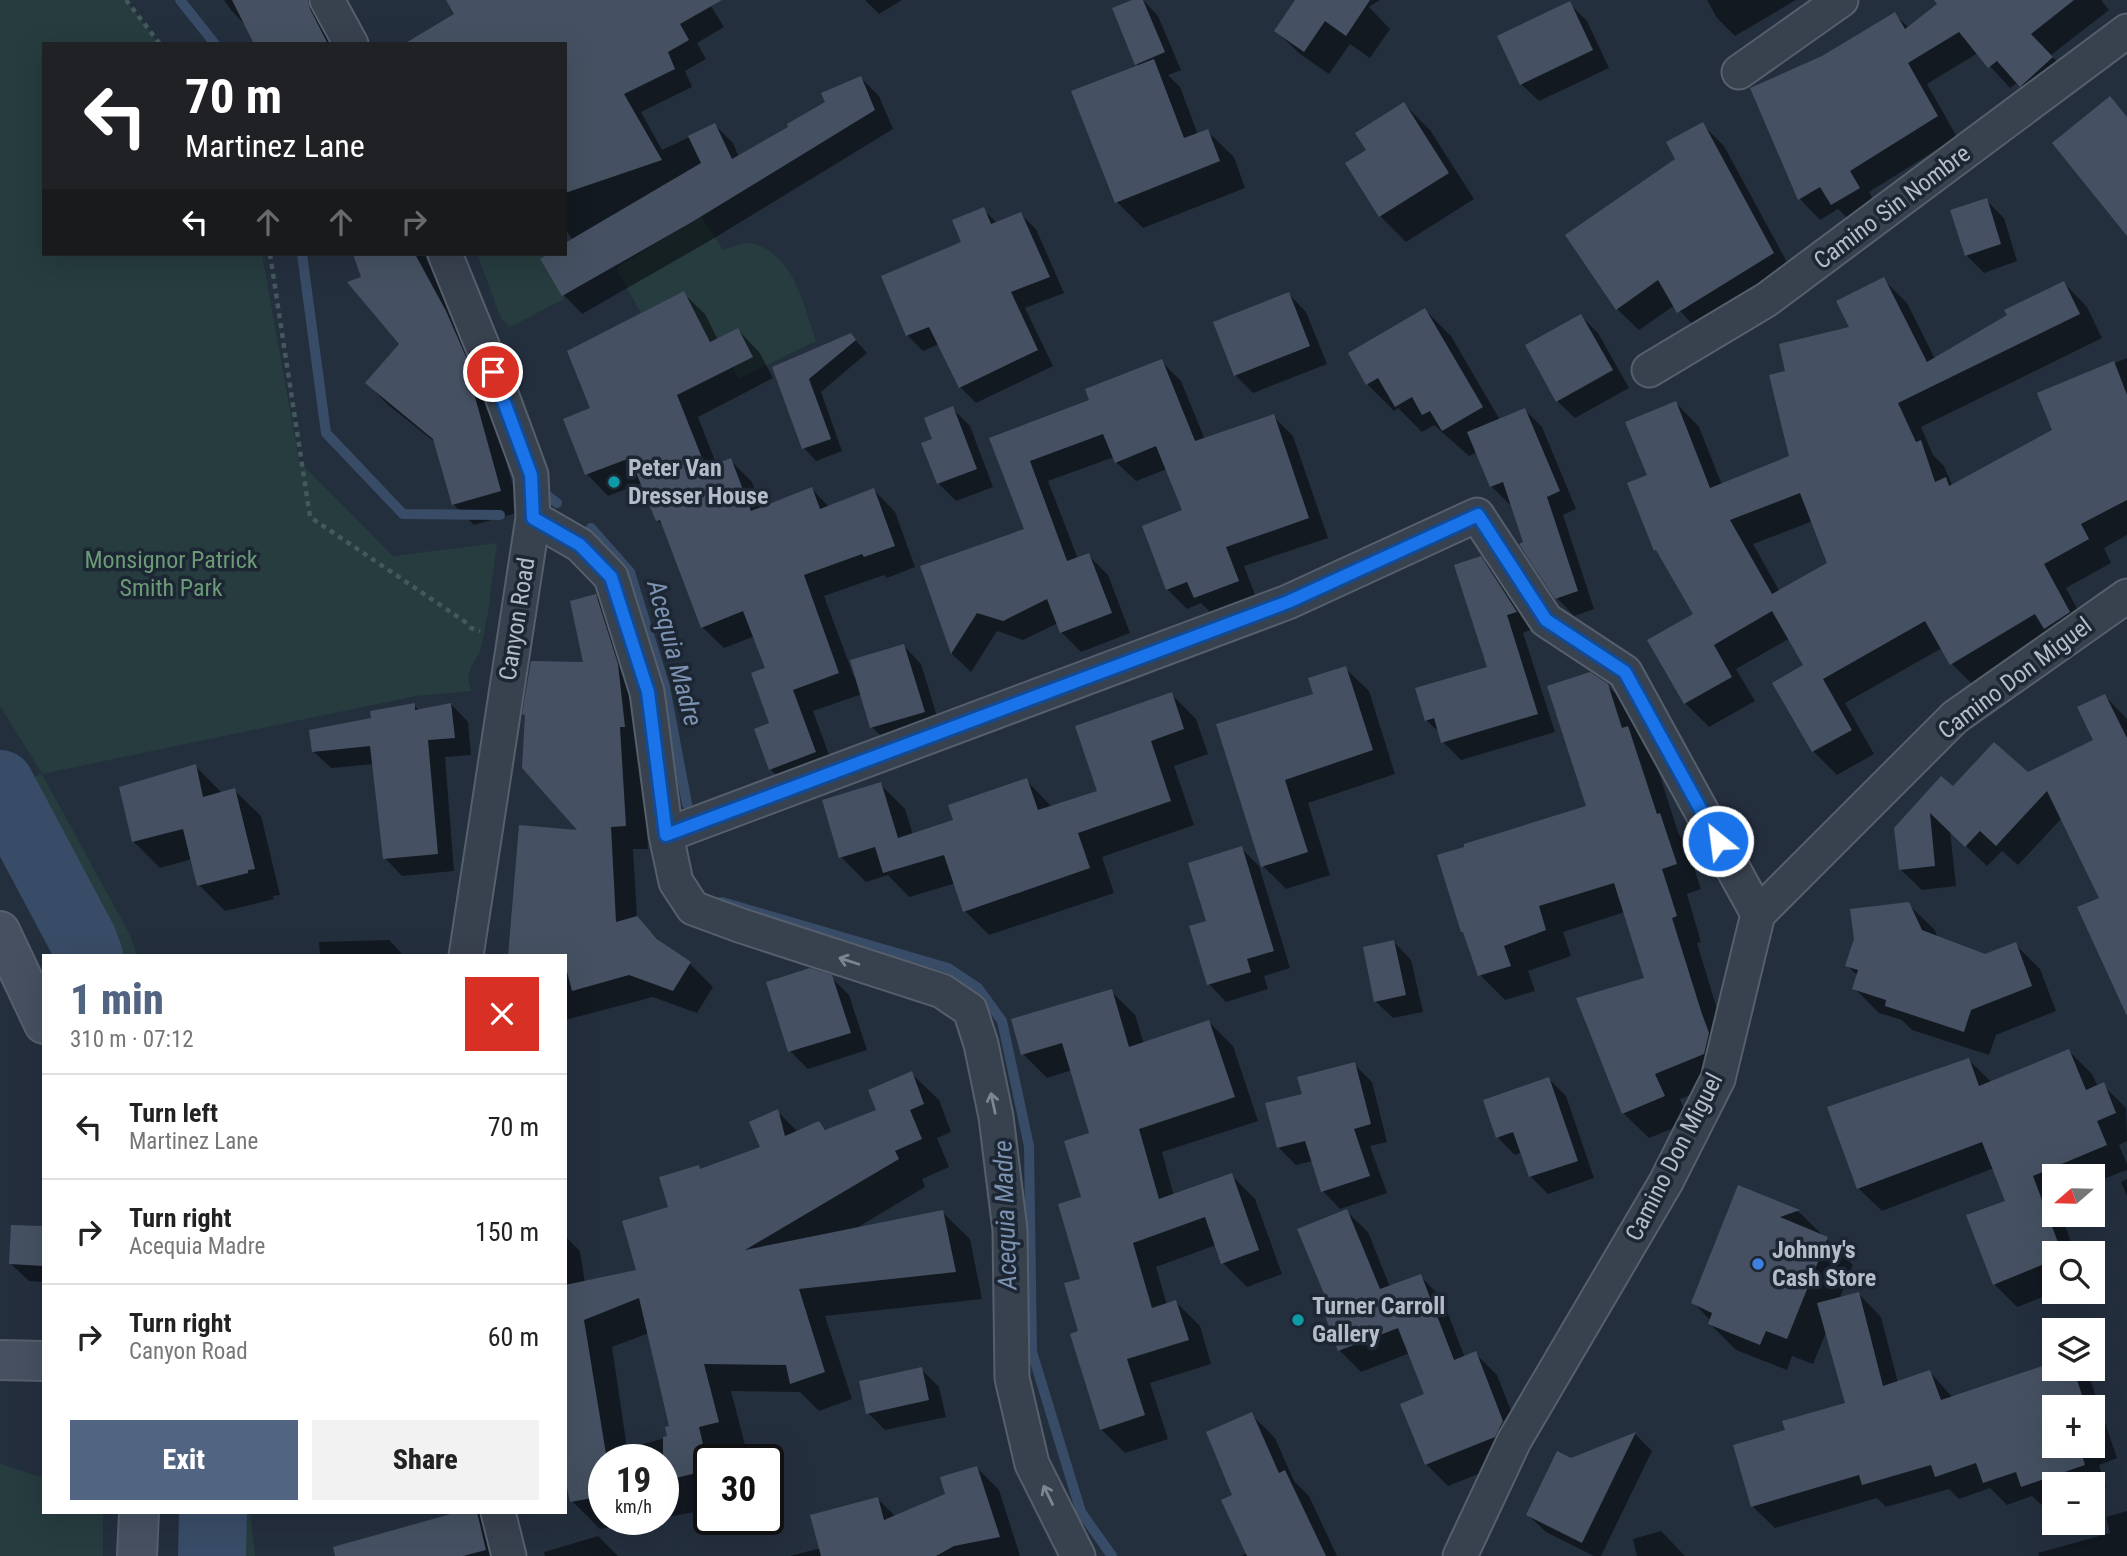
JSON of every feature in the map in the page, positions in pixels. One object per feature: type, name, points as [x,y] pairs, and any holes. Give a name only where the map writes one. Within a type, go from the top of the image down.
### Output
[{"type":"street","points":[[327,0],[350,42]]},
{"type":"street","points":[[1738,72],[1841,0]]},
{"type":"street","name":"Camino Sin Nombre","points":[[1648,370],[1766,300],[2127,31]]},
{"type":"street","name":"Canyon Road","points":[[445,256],[493,372],[531,475],[533,518],[466,954]]},
{"type":"street","points":[[666,835],[1288,602],[1478,515],[1546,620],[1625,672],[1758,914]]},
{"type":"street","points":[[533,518],[580,545],[611,577],[648,692],[666,835],[676,882],[693,908],[942,991],[970,1010],[981,1044],[996,1117],[1010,1230],[1012,1378],[1032,1464],[1078,1556]]},
{"type":"street","name":"Camino Don Miguel","points":[[1461,1556],[1514,1441],[1665,1182],[1718,1079],[1758,914],[1955,717],[2127,596]]},
{"type":"street","points":[[0,931],[42,1020]]},
{"type":"street","points":[[0,1360],[42,1361]]},
{"type":"street","points":[[137,1556],[139,1514]]},
{"type":"street","points":[[498,1514],[509,1556]]},
{"type":"path","points":[[127,0],[158,42]]},
{"type":"path","points":[[270,256],[310,517],[471,628],[514,643]]},
{"type":"green space","name":"Monsignor Patrick Smith Park","points":[[0,0],[126,0],[158,42],[42,42],[42,256],[262,256],[299,461],[393,556],[497,543],[488,613],[480,652],[468,677],[471,691],[416,696],[42,774],[130,935],[137,954],[66,954],[0,809],[0,796],[42,773],[0,706]]},
{"type":"green space","points":[[701,216],[723,250],[750,243],[765,248],[777,257],[795,282],[816,341],[738,379],[733,367],[752,356],[738,328],[710,342],[684,291],[641,313],[616,268]]},
{"type":"green space","points":[[478,256],[545,256],[540,259],[564,299],[510,327],[501,318]]},
{"type":"green space","points":[[0,1464],[42,1477],[42,1514],[103,1514],[103,1556],[0,1556]]},
{"type":"green space","points":[[185,1514],[250,1514],[255,1556],[183,1556]]},
{"type":"building","points":[[232,0],[308,0],[327,42],[253,42]]},
{"type":"building","points":[[446,0],[722,0],[680,24],[689,40],[668,52],[675,69],[624,94],[662,160],[567,192],[567,42],[407,42],[454,14]]},
{"type":"building","points":[[1132,0],[1143,0],[1165,52],[1135,65],[1112,8]]},
{"type":"building","points":[[1295,0],[1370,0],[1346,36],[1325,21],[1304,52],[1274,31]]},
{"type":"building","points":[[1934,0],[2074,0],[2031,34],[2053,57],[2020,87],[1997,61],[1988,68],[1959,32],[1908,63],[1938,116],[1850,171],[1860,188],[1831,205],[1820,187],[1798,200],[1750,88],[1822,56],[1895,12],[1905,29],[1937,4]]},
{"type":"building","points":[[1570,1],[1593,50],[1520,85],[1497,36]]},
{"type":"building","points":[[1154,59],[1184,138],[1208,129],[1220,161],[1115,203],[1071,91]]},
{"type":"building","points":[[861,76],[875,110],[692,222],[562,296],[540,259],[545,256],[567,256],[567,242],[701,163],[688,136],[715,123],[732,159],[825,102],[821,93]]},
{"type":"building","points":[[2110,96],[2127,117],[2127,236],[2052,143]]},
{"type":"building","points":[[1404,102],[1449,173],[1379,217],[1345,163],[1366,150],[1355,133]]},
{"type":"building","points":[[1703,122],[1774,253],[1677,313],[1658,280],[1616,310],[1565,235],[1675,159],[1666,142]]},
{"type":"building","points":[[1987,198],[2001,244],[1965,256],[1950,210]]},
{"type":"building","points":[[984,207],[991,224],[1021,212],[1050,277],[1011,292],[1038,350],[959,388],[929,327],[906,336],[881,276],[961,242],[952,220]]},
{"type":"building","points":[[354,256],[416,256],[446,311],[470,366],[467,368],[501,491],[452,505],[433,439],[365,383],[399,344],[347,282],[361,277]]},
{"type":"building","points":[[1884,277],[1927,362],[2007,315],[2004,310],[2064,281],[2080,314],[1898,403],[1916,442],[1921,440],[1935,482],[1946,477],[1949,486],[2052,430],[2037,393],[2114,361],[2127,395],[2127,500],[2081,524],[2089,539],[2044,564],[2070,612],[2044,629],[2035,614],[1950,665],[1925,621],[1823,679],[1852,730],[1812,752],[1772,683],[1803,665],[1772,611],[1714,645],[1732,677],[1684,704],[1647,640],[1693,614],[1656,550],[1654,551],[1627,483],[1647,475],[1625,422],[1676,401],[1710,488],[1789,456],[1769,375],[1785,371],[1779,344],[1849,327],[1836,301]],"holes":[[[1800,493],[1827,563],[1772,594],[1730,520]]]},
{"type":"building","points":[[684,291],[710,342],[738,328],[753,357],[677,395],[706,468],[731,458],[751,511],[812,487],[820,509],[874,488],[895,546],[864,557],[862,554],[804,575],[839,673],[793,690],[816,752],[769,770],[754,729],[769,723],[751,673],[765,668],[743,611],[701,628],[660,520],[656,521],[630,458],[585,475],[563,419],[590,408],[567,351]]},
{"type":"building","points":[[1289,292],[1310,346],[1234,376],[1213,322]]},
{"type":"building","points":[[1425,308],[1483,407],[1442,431],[1430,411],[1422,415],[1412,397],[1395,407],[1378,378],[1366,385],[1348,353]]},
{"type":"building","points":[[1581,314],[1613,370],[1556,402],[1525,345]]},
{"type":"building","points":[[851,333],[856,340],[809,379],[831,439],[802,449],[772,367]]},
{"type":"building","points":[[1162,359],[1195,441],[1274,414],[1309,518],[1226,547],[1239,581],[1194,598],[1187,582],[1166,590],[1142,526],[1182,510],[1156,446],[1115,463],[1103,434],[1030,461],[1067,561],[1089,553],[1112,613],[1060,633],[1047,599],[1003,621],[977,613],[951,654],[920,566],[1024,529],[989,438],[1089,400],[1085,389]]},
{"type":"building","points":[[953,406],[977,469],[937,484],[921,443],[932,439],[924,418]]},
{"type":"building","points":[[1525,408],[1560,491],[1547,497],[1578,591],[1555,599],[1519,544],[1523,542],[1503,482],[1490,487],[1467,432]]},
{"type":"building","points":[[1481,556],[1517,612],[1507,615],[1538,714],[1441,743],[1434,718],[1425,721],[1415,688],[1487,667],[1454,565]]},
{"type":"building","points":[[596,594],[618,664],[625,727],[620,727],[626,826],[611,827],[616,922],[637,916],[657,939],[691,962],[673,991],[629,975],[572,991],[567,972],[567,954],[508,954],[519,825],[577,830],[522,768],[525,715],[522,714],[531,661],[583,662],[570,601]]},
{"type":"building","points":[[904,644],[925,712],[870,728],[850,660]]},
{"type":"building","points":[[1346,666],[1373,750],[1285,780],[1308,852],[1261,867],[1216,724],[1313,694],[1308,678]]},
{"type":"building","points":[[1590,672],[1608,684],[1622,728],[1628,726],[1657,814],[1660,813],[1677,864],[1662,869],[1677,916],[1672,918],[1709,1033],[1704,1054],[1655,1074],[1665,1096],[1622,1114],[1576,998],[1644,978],[1614,883],[1539,906],[1546,930],[1504,946],[1511,966],[1478,976],[1437,855],[1586,806],[1547,686]]},
{"type":"building","points":[[1172,692],[1184,729],[1151,741],[1171,801],[1078,833],[1090,868],[963,912],[944,855],[883,873],[875,847],[839,858],[822,800],[881,782],[898,838],[953,820],[948,805],[1027,778],[1038,810],[1097,791],[1075,726]]},
{"type":"building","points":[[2105,694],[2127,738],[2127,1016],[2077,907],[2099,898],[2047,791],[1996,846],[1980,831],[1965,847],[1930,813],[1935,866],[1899,870],[1894,828],[1941,776],[1953,786],[1994,742],[2028,772],[2093,740],[2077,707]]},
{"type":"building","points":[[415,703],[415,710],[451,703],[455,738],[428,740],[438,854],[383,859],[370,746],[312,752],[309,730],[371,718],[370,711]]},
{"type":"building","points":[[196,764],[203,797],[235,788],[255,869],[197,886],[183,829],[132,842],[119,787]]},
{"type":"building","points":[[1242,846],[1274,951],[1247,959],[1251,972],[1207,985],[1189,926],[1206,921],[1188,863]]},
{"type":"building","points":[[1909,902],[1922,930],[1985,954],[2016,942],[2032,986],[1971,1010],[1964,1032],[1885,1006],[1886,1000],[1852,989],[1858,970],[1845,966],[1854,939],[1850,909]]},
{"type":"building","points":[[1394,940],[1406,995],[1374,1002],[1363,947]]},
{"type":"building","points":[[810,968],[832,975],[851,1033],[788,1052],[766,982]]},
{"type":"building","points":[[1112,989],[1129,1047],[1209,1020],[1235,1097],[1139,1129],[1159,1199],[1232,1173],[1259,1250],[1221,1264],[1205,1217],[1133,1243],[1152,1308],[1176,1300],[1189,1340],[1127,1359],[1145,1415],[1100,1430],[1070,1334],[1078,1331],[1064,1283],[1080,1279],[1058,1204],[1081,1197],[1064,1141],[1089,1133],[1062,1043],[1021,1055],[1011,1019]]},
{"type":"building","points":[[2069,1049],[2086,1090],[2104,1082],[2116,1113],[2097,1121],[2107,1145],[2062,1164],[2042,1164],[2042,1172],[2033,1176],[2042,1200],[2042,1227],[2052,1227],[2057,1241],[2042,1241],[2042,1265],[1993,1285],[1966,1215],[2005,1201],[1982,1142],[1857,1189],[1827,1107],[1969,1058],[1979,1086]]},
{"type":"building","points":[[1355,1062],[1371,1124],[1354,1129],[1370,1176],[1321,1192],[1305,1141],[1277,1148],[1265,1103],[1302,1094],[1297,1077]]},
{"type":"building","points":[[912,1071],[924,1104],[910,1110],[922,1139],[895,1151],[899,1159],[745,1250],[943,1210],[956,1272],[799,1289],[825,1372],[790,1384],[786,1365],[704,1364],[719,1422],[699,1427],[703,1444],[693,1444],[693,1474],[679,1477],[679,1444],[663,1444],[663,1437],[667,1436],[665,1427],[669,1426],[639,1298],[584,1320],[604,1444],[588,1444],[588,1499],[570,1502],[567,1488],[567,1285],[636,1270],[622,1221],[668,1207],[659,1177],[699,1165],[700,1169],[760,1147],[749,1122],[778,1109],[785,1136],[819,1121],[825,1130],[876,1110],[868,1090]]},
{"type":"building","points":[[1549,1077],[1578,1161],[1529,1177],[1513,1132],[1496,1138],[1483,1100]]},
{"type":"building","points":[[1738,1185],[1800,1210],[1780,1217],[1828,1237],[1787,1339],[1766,1331],[1760,1345],[1708,1324],[1712,1313],[1691,1303]]},
{"type":"building","points":[[1347,1209],[1380,1289],[1421,1274],[1454,1360],[1476,1351],[1503,1421],[1495,1437],[1425,1465],[1400,1404],[1424,1394],[1398,1328],[1338,1351],[1323,1310],[1330,1308],[1297,1229]]},
{"type":"building","points":[[11,1225],[42,1226],[42,1266],[9,1264]]},
{"type":"building","points":[[1859,1292],[1883,1386],[1930,1370],[1941,1400],[2042,1366],[2042,1381],[2077,1381],[2082,1395],[2042,1395],[2042,1458],[2083,1458],[2085,1465],[2065,1472],[2042,1472],[2042,1480],[2021,1487],[2016,1472],[1983,1483],[1976,1463],[1935,1477],[1931,1465],[1862,1485],[1859,1475],[1751,1507],[1733,1445],[1785,1430],[1782,1421],[1845,1403],[1817,1303]]},
{"type":"building","points":[[922,1367],[929,1400],[866,1414],[859,1381]]},
{"type":"building","points":[[1252,1412],[1279,1473],[1285,1470],[1326,1556],[1247,1556],[1221,1500],[1232,1495],[1206,1432]]},
{"type":"building","points":[[1636,1432],[1582,1543],[1526,1515],[1557,1451],[1571,1458]]},
{"type":"building","points":[[977,1466],[1000,1537],[954,1546],[936,1556],[821,1556],[810,1515],[878,1497],[884,1520],[945,1494],[940,1477]]},
{"type":"building","points":[[451,1514],[477,1514],[486,1550],[463,1556],[335,1556],[333,1547]]},
{"type":"waterway","name":"Acequia Madre","points":[[180,0],[213,42]]},
{"type":"waterway","name":"Acequia Madre","points":[[302,256],[326,433],[403,514],[500,515]]},
{"type":"waterway","name":"Acequia Madre","points":[[545,494],[557,503]]},
{"type":"waterway","name":"Acequia Madre","points":[[591,528],[630,572],[665,687],[687,804]]},
{"type":"waterway","points":[[0,784],[88,954]]},
{"type":"waterway","name":"Acequia Madre","points":[[722,902],[948,968],[978,988],[1002,1021],[1029,1146],[1032,1352],[1081,1512],[1112,1556]]},
{"type":"waterway","points":[[212,1556],[213,1514]]},
{"type":"place","name":"Peter Van Dresser House","points":[[614,482]]},
{"type":"place","name":"Johnny's Cash Store","points":[[1758,1264]]},
{"type":"place","name":"Turner Carroll Gallery","points":[[1298,1320]]},
{"type":"route","points":[[493,372],[531,475],[533,518],[580,545],[611,577],[648,692],[666,835],[1288,602],[1478,515],[1546,620],[1625,672],[1718,841]]}]
